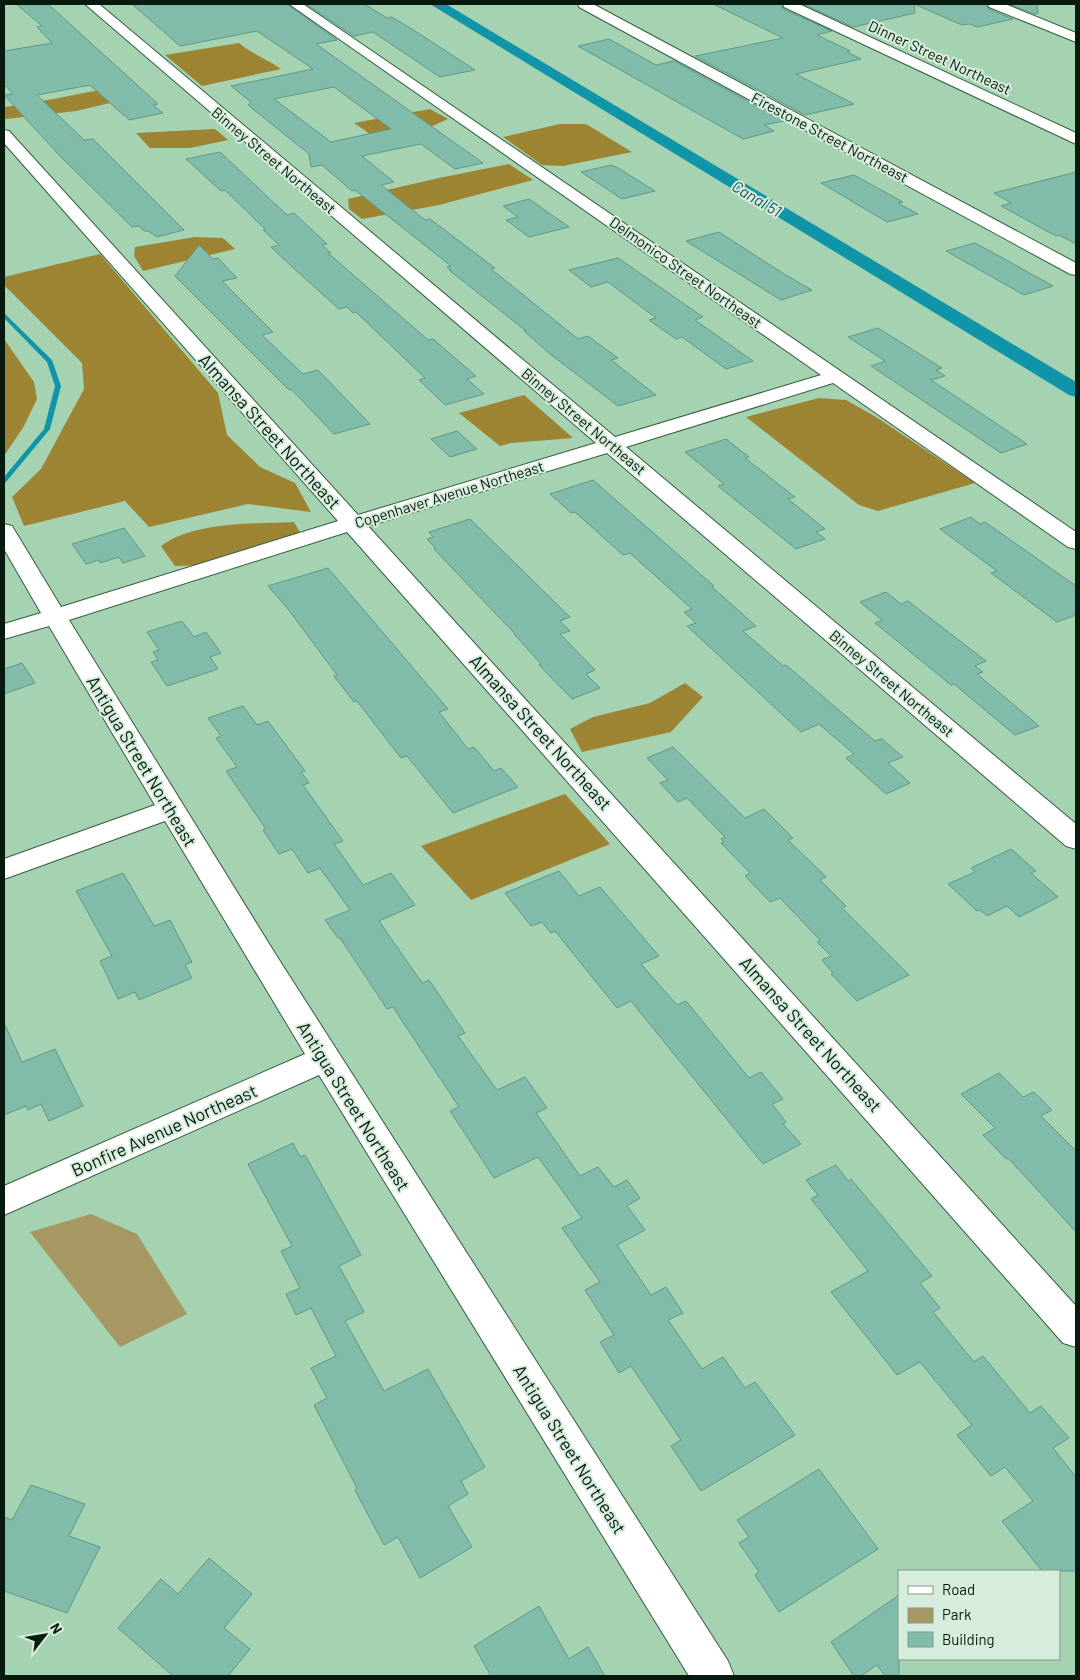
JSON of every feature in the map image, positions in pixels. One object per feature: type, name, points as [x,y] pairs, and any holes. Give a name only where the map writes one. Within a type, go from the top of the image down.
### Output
[{"type":"street","name":"Binney Street Northeast","points":[[90,4],[1076,839]]},
{"type":"street","name":"Delmonico Street Northeast","points":[[295,4],[1076,542]]},
{"type":"street","name":"Firestone Street Northeast","points":[[584,4],[1076,270]]},
{"type":"street","name":"Dinner Street Northeast","points":[[789,4],[1076,139]]},
{"type":"street","points":[[994,4],[1076,38]]},
{"type":"street","name":"Almansa Street Northeast","points":[[4,134],[1076,1331]]},
{"type":"street","name":"Copenhaver Avenue Northeast","points":[[4,632],[837,376]]},
{"type":"street","name":"Antigua Street Northeast","points":[[4,531],[170,809],[324,1059],[713,1676]]},
{"type":"street","points":[[4,869],[170,809]]},
{"type":"street","name":"Bonfire Avenue Northeast","points":[[4,1201],[324,1059]]},
{"type":"green space","points":[[91,1214],[137,1234],[187,1314],[120,1347],[30,1232]]},
{"type":"shaded area","points":[[239,43],[281,69],[202,86],[165,55]]},
{"type":"shaded area","points":[[114,88],[127,99],[76,111],[6,119],[4,117],[4,107]]},
{"type":"shaded area","points":[[430,109],[448,119],[426,129],[379,140],[354,123]]},
{"type":"shaded area","points":[[560,124],[586,124],[632,152],[563,166],[542,165],[503,137]]},
{"type":"shaded area","points":[[215,129],[228,140],[190,148],[150,148],[136,133]]},
{"type":"shaded area","points":[[509,164],[533,180],[439,205],[362,219],[349,209],[348,199]]},
{"type":"shaded area","points":[[195,237],[223,238],[235,249],[143,271],[134,256],[135,247]]},
{"type":"shaded area","points":[[100,254],[218,393],[227,435],[260,467],[295,483],[311,512],[248,504],[149,527],[125,501],[24,526],[12,497],[41,469],[84,389],[82,363],[4,285],[4,277]]},
{"type":"shaded area","points":[[4,339],[34,382],[37,399],[24,426],[4,456]]},
{"type":"shaded area","points":[[524,395],[573,438],[511,443],[500,446],[459,413]]},
{"type":"shaded area","points":[[819,398],[846,400],[876,417],[975,483],[878,511],[859,505],[746,417]]},
{"type":"shaded area","points":[[294,522],[301,534],[205,565],[175,566],[161,546],[190,532],[207,528],[225,525]]},
{"type":"shaded area","points":[[685,683],[703,697],[671,732],[582,752],[570,729],[593,717],[650,703]]},
{"type":"shaded area","points":[[565,794],[610,844],[471,900],[421,846]]},
{"type":"building","points":[[16,4],[48,4],[158,104],[153,105],[163,113],[129,120],[90,85],[37,95],[84,140],[93,139],[184,230],[157,237],[148,231],[144,231],[139,226],[132,227],[59,155],[4,95],[13,94],[4,84],[4,51],[52,43],[37,27],[42,26]]},
{"type":"building","points":[[132,4],[287,4],[337,40],[316,44],[483,163],[455,169],[421,144],[362,156],[394,182],[381,185],[425,220],[430,219],[495,268],[491,269],[578,339],[588,336],[618,358],[611,360],[656,395],[618,406],[550,354],[524,331],[526,331],[449,270],[451,270],[447,267],[451,266],[355,190],[352,191],[322,165],[311,167],[309,154],[248,105],[251,102],[231,86],[313,69],[257,31],[180,46]],"holes":[[[334,87],[391,129],[331,142],[274,99]]]},
{"type":"building","points":[[306,4],[364,4],[387,18],[392,17],[475,70],[440,77],[373,32],[354,36]]},
{"type":"building","points":[[713,4],[781,4],[783,9],[832,31],[817,35],[850,51],[847,52],[861,59],[796,74],[854,104],[805,115],[695,56],[783,38]]},
{"type":"building","points":[[803,4],[914,4],[915,13],[853,27]]},
{"type":"building","points":[[914,4],[986,4],[988,9],[1013,19],[977,27],[970,24],[962,25]]},
{"type":"building","points":[[1009,4],[1037,4],[1038,13],[1034,14]]},
{"type":"building","points":[[609,39],[656,65],[674,61],[784,121],[764,125],[774,131],[743,139],[578,46]]},
{"type":"building","points":[[220,152],[287,215],[294,213],[327,244],[322,245],[331,253],[328,253],[428,340],[433,339],[476,376],[467,379],[484,394],[445,405],[419,380],[425,378],[356,312],[353,313],[347,307],[339,309],[290,265],[271,247],[279,245],[263,230],[266,230],[225,190],[221,191],[186,159]]},
{"type":"building","points":[[611,165],[655,191],[622,199],[581,172]]},
{"type":"building","points":[[1076,172],[1076,244],[1059,235],[1056,236],[1001,206],[1011,203],[994,193]]},
{"type":"building","points":[[854,175],[903,202],[898,203],[918,214],[887,222],[821,183]]},
{"type":"building","points":[[529,199],[569,227],[529,237],[506,220],[518,217],[503,206]]},
{"type":"building","points":[[719,232],[812,290],[781,300],[686,241]]},
{"type":"building","points":[[975,243],[1053,286],[1024,295],[946,251]]},
{"type":"building","points":[[199,245],[213,259],[218,258],[237,278],[222,281],[273,332],[262,335],[303,374],[318,370],[370,424],[334,434],[291,389],[289,390],[175,276]]},
{"type":"building","points":[[618,258],[703,317],[695,320],[753,361],[726,369],[682,337],[676,339],[649,320],[656,318],[608,282],[591,287],[569,270]]},
{"type":"building","points":[[878,328],[942,368],[936,370],[945,376],[931,380],[1027,444],[1001,453],[871,366],[885,361],[848,337]]},
{"type":"building","points":[[457,431],[477,449],[450,457],[431,439]]},
{"type":"building","points":[[726,439],[749,457],[745,458],[795,497],[788,499],[825,529],[816,532],[825,539],[796,549],[718,486],[724,484],[685,452]]},
{"type":"building","points":[[593,480],[714,586],[712,587],[756,626],[743,631],[875,741],[882,739],[903,757],[888,763],[910,783],[886,794],[846,758],[854,754],[819,724],[801,732],[687,626],[696,623],[684,612],[692,609],[630,553],[623,555],[575,512],[571,513],[550,494]]},
{"type":"building","points":[[971,517],[980,524],[985,522],[1076,586],[1076,615],[1057,622],[991,573],[997,571],[940,529]]},
{"type":"building","points":[[470,519],[570,617],[560,621],[570,631],[560,634],[595,670],[586,674],[600,688],[572,699],[539,665],[541,664],[515,634],[434,549],[436,549],[427,539],[433,537],[429,532]]},
{"type":"building","points":[[124,528],[145,556],[123,563],[119,557],[100,563],[99,560],[86,564],[72,544]]},
{"type":"building","points":[[328,568],[448,709],[439,712],[468,749],[474,747],[494,771],[501,768],[518,787],[453,813],[407,756],[401,758],[357,701],[354,702],[334,676],[337,675],[288,609],[268,586]]},
{"type":"building","points":[[886,592],[901,604],[908,601],[986,661],[975,666],[983,672],[977,674],[1039,726],[1015,735],[954,684],[951,685],[875,623],[882,620],[860,602]]},
{"type":"building","points":[[182,621],[194,637],[206,632],[221,653],[210,657],[218,669],[167,686],[151,662],[158,660],[153,652],[159,650],[147,632]]},
{"type":"building","points":[[22,663],[35,683],[4,694],[4,669]]},
{"type":"building","points":[[243,706],[257,725],[268,721],[305,771],[301,772],[309,783],[303,785],[343,841],[334,844],[363,885],[391,873],[415,905],[379,921],[422,983],[429,980],[465,1033],[458,1036],[497,1090],[525,1077],[547,1108],[536,1113],[580,1176],[598,1167],[614,1187],[627,1180],[640,1198],[627,1206],[645,1230],[617,1245],[651,1295],[666,1287],[683,1313],[668,1320],[702,1369],[723,1357],[745,1388],[755,1382],[795,1435],[701,1491],[671,1446],[681,1440],[631,1366],[619,1373],[600,1342],[614,1335],[585,1290],[600,1282],[562,1228],[582,1218],[538,1157],[494,1178],[450,1111],[459,1107],[393,1007],[387,1009],[340,938],[338,938],[325,920],[350,910],[320,868],[308,873],[292,849],[279,854],[263,830],[266,829],[226,771],[237,767],[216,738],[221,736],[208,718]]},
{"type":"building","points":[[673,747],[745,818],[764,809],[793,838],[788,840],[826,877],[820,880],[846,906],[842,908],[909,975],[857,1001],[831,974],[833,973],[822,960],[831,956],[817,942],[820,940],[780,898],[770,902],[745,876],[750,873],[721,843],[724,842],[721,839],[725,837],[687,798],[678,802],[660,783],[668,780],[647,758]]},
{"type":"building","points":[[1011,849],[1036,871],[1031,873],[1058,897],[1019,917],[1007,906],[987,916],[980,910],[977,911],[948,884],[975,872],[971,868]]},
{"type":"building","points":[[559,871],[579,896],[600,887],[659,956],[641,964],[677,1005],[686,1001],[749,1078],[761,1072],[783,1099],[772,1104],[786,1122],[783,1124],[801,1144],[763,1164],[631,1001],[617,1008],[555,931],[551,933],[542,922],[531,926],[505,893]]},
{"type":"building","points":[[123,873],[154,926],[170,920],[192,962],[185,965],[192,978],[139,1000],[135,992],[118,999],[100,961],[112,956],[76,891]]},
{"type":"building","points":[[4,1023],[22,1062],[55,1049],[83,1106],[49,1121],[41,1104],[28,1110],[26,1106],[4,1115]]},
{"type":"building","points":[[999,1073],[1023,1097],[1034,1092],[1052,1110],[1041,1116],[1076,1151],[1076,1232],[1008,1158],[1006,1159],[983,1135],[995,1128],[961,1094]]},
{"type":"building","points":[[293,1143],[300,1157],[305,1155],[361,1255],[339,1266],[364,1312],[345,1321],[384,1391],[428,1369],[485,1467],[461,1481],[468,1494],[448,1506],[472,1547],[420,1578],[398,1537],[384,1545],[314,1405],[327,1398],[311,1368],[336,1356],[311,1308],[296,1315],[286,1294],[300,1288],[281,1251],[292,1246],[248,1164]]},
{"type":"building","points":[[836,1165],[848,1181],[851,1179],[932,1276],[920,1283],[940,1308],[933,1312],[974,1362],[983,1356],[1030,1413],[1041,1406],[1069,1438],[1053,1448],[1076,1477],[1076,1571],[1041,1570],[1002,1521],[1033,1501],[1005,1467],[991,1476],[957,1435],[972,1425],[920,1362],[897,1375],[831,1292],[868,1271],[811,1199],[818,1195],[806,1180]]},
{"type":"building","points":[[819,1469],[878,1549],[779,1612],[755,1575],[759,1572],[739,1543],[749,1537],[737,1520]]},
{"type":"building","points":[[31,1485],[85,1504],[69,1536],[100,1547],[67,1613],[4,1591],[4,1517],[12,1520]]},
{"type":"building","points":[[209,1558],[252,1594],[224,1628],[250,1649],[228,1676],[173,1676],[118,1628],[161,1579],[178,1594]]},
{"type":"building","points":[[898,1596],[899,1676],[885,1676],[877,1665],[861,1676],[854,1676],[831,1642]]},
{"type":"building","points":[[539,1606],[569,1659],[588,1647],[605,1676],[491,1676],[474,1646]]},
{"type":"waterway","name":"Canal 51","points":[[437,4],[1076,391]]},
{"type":"waterway","points":[[4,315],[50,361],[58,386],[47,429],[4,481]]}]
